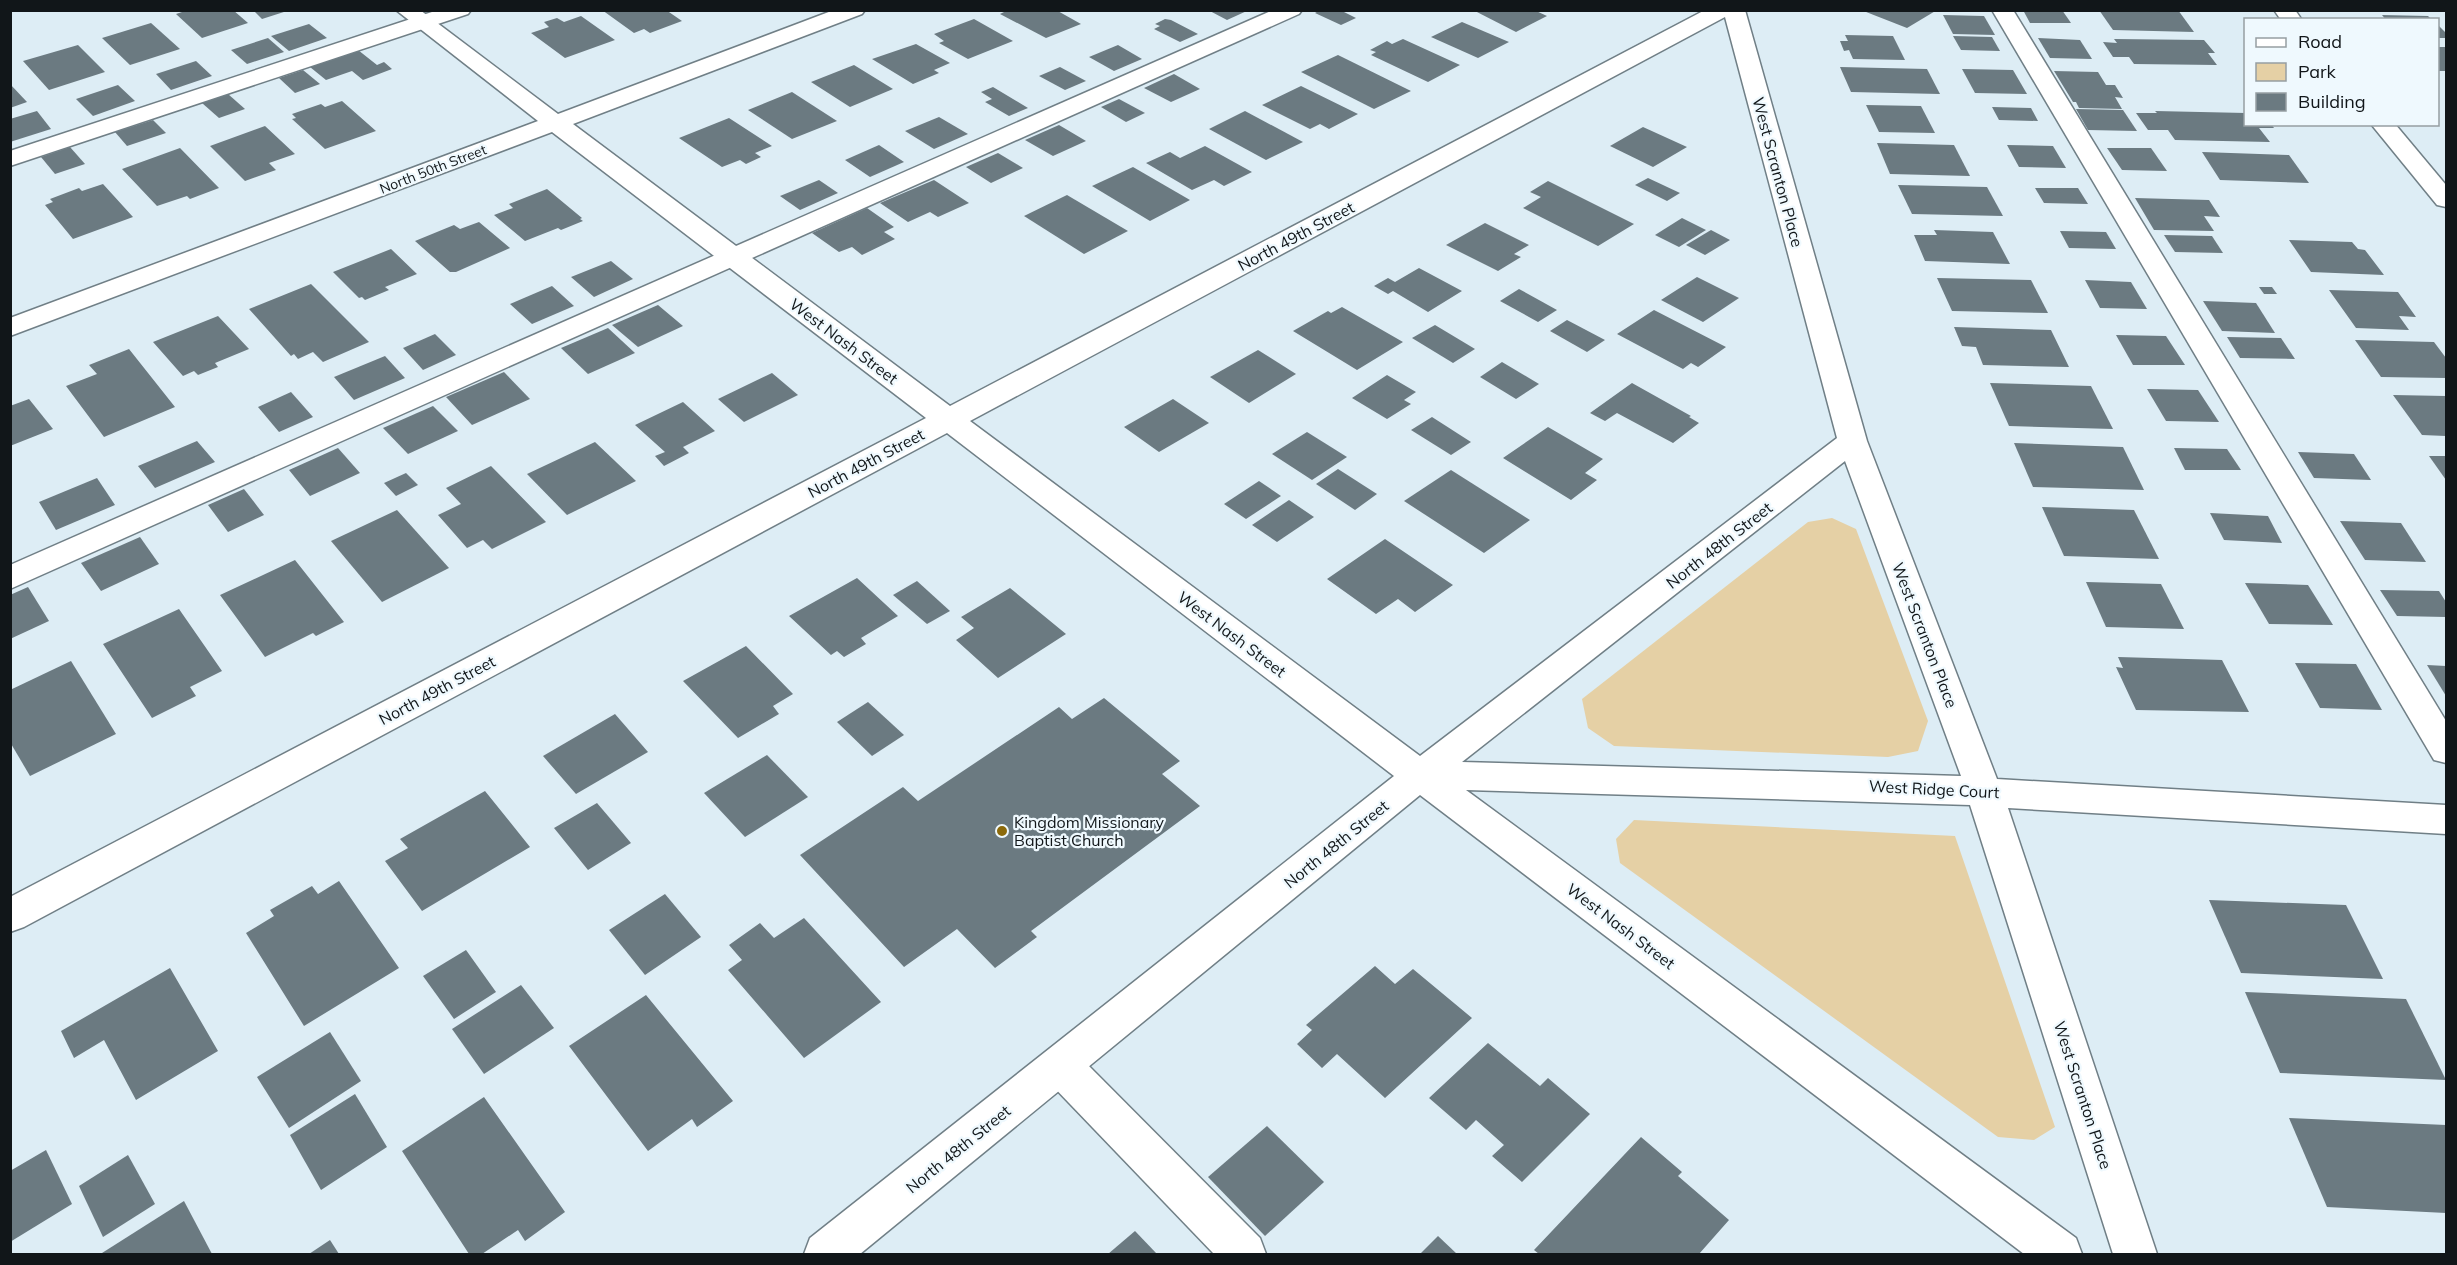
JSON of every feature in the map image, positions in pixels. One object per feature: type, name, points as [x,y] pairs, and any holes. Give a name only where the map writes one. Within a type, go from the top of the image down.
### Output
[{"type":"street","points":[[10,159],[414,17],[461,10]]},
{"type":"street","name":"North 50th Street","points":[[10,328],[855,10]]},
{"type":"street","points":[[10,578],[736,259],[1292,10]]},
{"type":"street","name":"North 49th Street","points":[[10,916],[1722,10]]},
{"type":"street","name":"West Scranton Place","points":[[1734,10],[1852,441],[1984,791],[2135,1254]]},
{"type":"street","points":[[2001,10],[2446,750]]},
{"type":"street","name":"West Nash Street","points":[[414,17],[2060,1254]]},
{"type":"street","points":[[2384,126],[2446,200]]},
{"type":"street","name":"North 48th Street","points":[[826,1254],[1420,775],[1852,441]]},
{"type":"street","name":"West Ridge Court","points":[[1420,775],[1920,788],[2446,820]]},
{"type":"street","points":[[1061,1066],[1244,1254]]},
{"type":"green space","points":[[1832,518],[1856,529],[1928,721],[1918,751],[1888,757],[1614,746],[1588,728],[1582,699],[1808,522]]},
{"type":"green space","points":[[1634,820],[1955,836],[2055,1127],[2034,1140],[1998,1137],[1620,863],[1616,839]]},
{"type":"building","points":[[188,10],[233,10],[248,23],[202,38],[176,14]]},
{"type":"building","points":[[253,10],[287,10],[287,11],[262,19]]},
{"type":"building","points":[[602,10],[666,10],[682,21],[650,33],[644,29],[634,33]]},
{"type":"building","points":[[1008,10],[1056,10],[1081,24],[1046,38],[1000,14]]},
{"type":"building","points":[[1208,10],[1249,10],[1227,20]]},
{"type":"building","points":[[1320,10],[1340,10],[1356,18],[1341,25],[1315,13]]},
{"type":"building","points":[[1473,10],[1534,10],[1547,16],[1516,32]]},
{"type":"building","points":[[1861,10],[1937,10],[1907,28]]},
{"type":"building","points":[[2023,10],[2062,10],[2071,23],[2030,23]]},
{"type":"building","points":[[2099,10],[2178,10],[2194,32],[2113,30]]},
{"type":"building","points":[[1943,15],[1984,16],[1995,35],[1953,34]]},
{"type":"building","points":[[2382,15],[2428,16],[2430,18],[2384,18]]},
{"type":"building","points":[[581,16],[615,40],[565,58],[531,33],[549,27],[544,22],[557,18],[564,22]]},
{"type":"building","points":[[974,19],[1013,41],[968,59],[939,43],[944,41],[934,34]]},
{"type":"building","points":[[1165,19],[1198,34],[1180,42],[1154,29],[1160,26],[1155,24]]},
{"type":"building","points":[[1462,22],[1509,42],[1478,58],[1431,37]]},
{"type":"building","points":[[151,23],[180,49],[130,65],[102,38]]},
{"type":"building","points":[[309,24],[327,38],[289,51],[271,36]]},
{"type":"building","points":[[2439,26],[2446,33],[2446,38],[2439,38]]},
{"type":"building","points":[[1845,35],[1893,36],[1905,60],[1853,59],[1849,50],[1844,51],[1840,41],[1848,41]]},
{"type":"building","points":[[1953,36],[1992,37],[2000,51],[1961,50]]},
{"type":"building","points":[[268,38],[284,52],[247,64],[231,50]]},
{"type":"building","points":[[2038,38],[2080,40],[2092,59],[2050,58]]},
{"type":"building","points":[[1403,39],[1460,65],[1428,82],[1371,55],[1376,52],[1370,50],[1387,41],[1392,44]]},
{"type":"building","points":[[2114,39],[2204,40],[2215,53],[2208,53],[2217,65],[2134,64],[2129,57],[2113,57],[2103,42],[2117,43]]},
{"type":"building","points":[[916,44],[950,63],[934,70],[939,73],[913,84],[872,59]]},
{"type":"building","points":[[78,45],[105,72],[49,90],[23,61]]},
{"type":"building","points":[[1118,45],[1142,59],[1114,71],[1089,57]]},
{"type":"building","points":[[2439,47],[2446,47],[2446,71],[2439,71]]},
{"type":"building","points":[[358,50],[377,65],[384,62],[392,69],[363,80],[352,71],[326,80],[310,67]]},
{"type":"building","points":[[1338,55],[1411,91],[1374,109],[1301,72]]},
{"type":"building","points":[[196,61],[212,76],[171,90],[156,74]]},
{"type":"building","points":[[854,65],[893,89],[850,107],[811,82]]},
{"type":"building","points":[[1060,67],[1086,81],[1065,90],[1039,76]]},
{"type":"building","points":[[1840,67],[1927,69],[1940,94],[1851,92]]},
{"type":"building","points":[[1962,69],[2013,70],[2027,94],[1975,93]]},
{"type":"building","points":[[303,70],[320,84],[295,93],[279,78]]},
{"type":"building","points":[[2054,71],[2098,72],[2106,85],[2115,85],[2123,98],[2115,97],[2122,109],[2079,108]]},
{"type":"building","points":[[1174,74],[1200,89],[1171,102],[1144,88]]},
{"type":"building","points":[[10,84],[27,102],[10,108]]},
{"type":"building","points":[[118,85],[135,101],[93,116],[76,99]]},
{"type":"building","points":[[1301,86],[1358,114],[1329,129],[1320,124],[1310,129],[1262,105]]},
{"type":"building","points":[[993,87],[1028,108],[1009,116],[985,102],[992,99],[981,92]]},
{"type":"building","points":[[792,92],[837,121],[792,139],[748,110]]},
{"type":"building","points":[[228,94],[245,109],[219,118],[202,103]]},
{"type":"building","points":[[1119,99],[1145,113],[1126,122],[1101,107]]},
{"type":"building","points":[[342,101],[376,131],[325,149],[292,119],[296,118],[292,114],[321,104],[325,107]]},
{"type":"building","points":[[1866,105],[1921,106],[1935,133],[1879,132]]},
{"type":"building","points":[[1992,107],[2031,108],[2038,121],[1999,120]]},
{"type":"building","points":[[2076,109],[2123,110],[2137,131],[2088,130]]},
{"type":"building","points":[[37,111],[51,129],[10,142],[10,119]]},
{"type":"building","points":[[1245,111],[1303,142],[1266,160],[1209,129]]},
{"type":"building","points":[[2155,111],[2244,113],[2244,126],[2272,126],[2274,128],[2259,128],[2270,142],[2175,140],[2168,130],[2148,130],[2136,113],[2157,113]]},
{"type":"building","points":[[939,117],[968,134],[934,149],[905,131]]},
{"type":"building","points":[[729,118],[772,146],[755,153],[761,157],[746,164],[740,160],[722,167],[679,138]]},
{"type":"building","points":[[153,120],[166,133],[127,146],[115,132]]},
{"type":"building","points":[[1059,125],[1086,141],[1053,156],[1025,140]]},
{"type":"building","points":[[265,126],[295,154],[269,163],[276,170],[245,181],[210,146]]},
{"type":"building","points":[[1643,127],[1687,147],[1653,167],[1610,146]]},
{"type":"building","points":[[1877,143],[1954,145],[1970,176],[1890,174]]},
{"type":"building","points":[[879,145],[904,162],[870,177],[845,160]]},
{"type":"building","points":[[2007,145],[2053,146],[2066,168],[2019,167]]},
{"type":"building","points":[[1205,146],[1252,172],[1224,186],[1214,180],[1192,190],[1146,163],[1170,152],[1180,158]]},
{"type":"building","points":[[70,147],[85,164],[55,174],[41,157]]},
{"type":"building","points":[[180,148],[219,188],[190,199],[187,196],[157,206],[122,169]]},
{"type":"building","points":[[2107,148],[2151,148],[2167,171],[2122,170]]},
{"type":"building","points":[[2202,152],[2289,155],[2309,183],[2220,180]]},
{"type":"building","points":[[998,153],[1023,168],[991,183],[966,167]]},
{"type":"building","points":[[1133,167],[1190,200],[1150,221],[1092,186]]},
{"type":"building","points":[[1648,178],[1680,193],[1667,201],[1635,185]]},
{"type":"building","points":[[819,180],[838,193],[800,210],[780,196]]},
{"type":"building","points":[[934,180],[969,203],[938,217],[930,212],[908,222],[880,203]]},
{"type":"building","points":[[1548,181],[1634,224],[1598,246],[1523,208],[1541,197],[1530,192]]},
{"type":"building","points":[[103,184],[133,217],[73,239],[45,205],[53,202],[50,199],[79,188],[82,191]]},
{"type":"building","points":[[1898,185],[1987,187],[2003,216],[1912,214]]},
{"type":"building","points":[[2035,188],[2078,188],[2088,204],[2044,203]]},
{"type":"building","points":[[547,189],[583,221],[525,241],[494,215],[513,208],[509,204]]},
{"type":"building","points":[[1067,195],[1128,231],[1084,254],[1024,216]]},
{"type":"building","points":[[2135,198],[2209,200],[2220,217],[2204,216],[2214,231],[2154,230]]},
{"type":"building","points":[[867,208],[894,227],[884,232],[895,239],[862,255],[852,247],[839,252],[812,233]]},
{"type":"building","points":[[1682,218],[1706,230],[1679,247],[1655,235]]},
{"type":"building","points":[[479,222],[510,248],[456,272],[450,272],[415,241],[454,225],[460,229]]},
{"type":"building","points":[[1485,223],[1529,245],[1514,254],[1521,257],[1498,271],[1446,245]]},
{"type":"building","points":[[1711,230],[1730,240],[1705,255],[1686,245]]},
{"type":"building","points":[[1934,230],[1993,232],[2010,264],[1925,261],[1914,235],[1937,235]]},
{"type":"building","points":[[2060,231],[2106,232],[2116,249],[2069,248]]},
{"type":"building","points":[[2164,235],[2212,236],[2223,253],[2175,252]]},
{"type":"building","points":[[2289,240],[2352,242],[2358,249],[2365,250],[2384,275],[2311,272]]},
{"type":"building","points":[[391,249],[417,274],[385,287],[389,290],[365,300],[362,297],[359,298],[333,272]]},
{"type":"building","points":[[611,261],[633,279],[594,297],[571,277]]},
{"type":"building","points":[[1419,268],[1462,291],[1428,312],[1393,291],[1388,294],[1374,286],[1388,278],[1395,282]]},
{"type":"building","points":[[1697,277],[1739,298],[1703,322],[1661,300]]},
{"type":"building","points":[[1937,278],[2031,280],[2048,313],[1952,311]]},
{"type":"building","points":[[2085,280],[2131,282],[2147,309],[2100,308]]},
{"type":"building","points":[[311,284],[369,342],[323,362],[313,352],[298,359],[294,354],[291,356],[249,309]]},
{"type":"building","points":[[552,286],[574,306],[532,324],[510,304]]},
{"type":"building","points":[[2259,287],[2272,287],[2277,294],[2264,294]]},
{"type":"building","points":[[1519,289],[1557,310],[1538,322],[1500,301]]},
{"type":"building","points":[[2329,290],[2398,292],[2416,317],[2399,316],[2409,330],[2356,328]]},
{"type":"building","points":[[2203,301],[2256,303],[2275,333],[2222,331]]},
{"type":"building","points":[[658,305],[683,326],[638,347],[612,325]]},
{"type":"building","points":[[1342,307],[1403,342],[1357,370],[1293,331],[1328,311],[1331,313]]},
{"type":"building","points":[[1654,310],[1726,347],[1698,367],[1691,363],[1683,369],[1617,334]]},
{"type":"building","points":[[218,316],[249,349],[215,363],[218,367],[198,375],[194,371],[183,376],[153,342]]},
{"type":"building","points":[[1567,320],[1605,340],[1587,352],[1550,331]]},
{"type":"building","points":[[1435,325],[1475,349],[1453,363],[1412,338]]},
{"type":"building","points":[[1954,327],[2051,330],[2069,367],[1983,365],[1976,347],[1962,346]]},
{"type":"building","points":[[608,328],[635,353],[588,374],[561,348]]},
{"type":"building","points":[[435,334],[456,355],[423,370],[403,348]]},
{"type":"building","points":[[2116,335],[2166,336],[2185,365],[2133,365]]},
{"type":"building","points":[[2227,337],[2281,338],[2295,359],[2240,358]]},
{"type":"building","points":[[2355,340],[2434,342],[2446,358],[2446,378],[2381,377]]},
{"type":"building","points":[[129,349],[175,407],[104,437],[66,386],[97,374],[89,365]]},
{"type":"building","points":[[1258,350],[1296,374],[1249,403],[1210,377]]},
{"type":"building","points":[[385,356],[405,378],[354,400],[334,377]]},
{"type":"building","points":[[1502,362],[1539,384],[1516,399],[1480,377]]},
{"type":"building","points":[[504,372],[530,399],[472,425],[446,397]]},
{"type":"building","points":[[772,373],[798,395],[744,422],[718,399]]},
{"type":"building","points":[[1387,375],[1416,392],[1404,400],[1411,404],[1387,419],[1352,398]]},
{"type":"building","points":[[1632,383],[1691,416],[1689,417],[1699,423],[1673,443],[1617,413],[1605,421],[1590,413]]},
{"type":"building","points":[[1990,383],[2091,386],[2113,429],[2009,426]]},
{"type":"building","points":[[2147,389],[2198,390],[2219,422],[2166,421]]},
{"type":"building","points":[[291,392],[313,417],[279,432],[258,407]]},
{"type":"building","points":[[2393,395],[2446,396],[2446,436],[2422,435]]},
{"type":"building","points":[[29,399],[53,429],[10,446],[10,406]]},
{"type":"building","points":[[1173,399],[1209,423],[1159,452],[1124,427]]},
{"type":"building","points":[[683,402],[715,431],[683,447],[689,453],[664,466],[655,456],[665,452],[635,425]]},
{"type":"building","points":[[433,406],[458,431],[408,454],[383,428]]},
{"type":"building","points":[[1432,417],[1471,442],[1451,455],[1411,430]]},
{"type":"building","points":[[1548,427],[1603,459],[1585,473],[1597,480],[1571,500],[1503,458]]},
{"type":"building","points":[[1307,432],[1347,457],[1312,480],[1272,454]]},
{"type":"building","points":[[197,441],[215,462],[155,488],[138,466]]},
{"type":"building","points":[[595,442],[636,481],[567,515],[527,474]]},
{"type":"building","points":[[2014,443],[2123,447],[2144,490],[2033,487]]},
{"type":"building","points":[[338,448],[360,473],[310,496],[289,470]]},
{"type":"building","points":[[2174,448],[2227,449],[2241,470],[2185,470]]},
{"type":"building","points":[[2298,452],[2354,454],[2371,480],[2314,478]]},
{"type":"building","points":[[2429,456],[2446,456],[2446,480]]},
{"type":"building","points":[[491,466],[546,522],[492,549],[483,540],[467,548],[438,515],[461,504],[446,488]]},
{"type":"building","points":[[1338,469],[1377,494],[1355,510],[1316,484]]},
{"type":"building","points":[[1451,470],[1530,520],[1484,553],[1404,501]]},
{"type":"building","points":[[406,473],[418,485],[396,496],[384,483]]},
{"type":"building","points":[[97,478],[115,505],[56,530],[39,502]]},
{"type":"building","points":[[1259,481],[1281,496],[1246,519],[1224,504]]},
{"type":"building","points":[[244,489],[264,515],[228,532],[208,505]]},
{"type":"building","points":[[1289,500],[1314,517],[1277,542],[1252,525]]},
{"type":"building","points":[[2042,507],[2134,510],[2159,559],[2064,556]]},
{"type":"building","points":[[397,510],[449,568],[382,602],[331,541]]},
{"type":"building","points":[[2210,513],[2268,516],[2282,543],[2224,540]]},
{"type":"building","points":[[2340,521],[2401,523],[2426,562],[2365,560]]},
{"type":"building","points":[[140,537],[159,564],[101,591],[81,563]]},
{"type":"building","points":[[1385,539],[1453,585],[1415,612],[1398,599],[1376,614],[1327,579]]},
{"type":"building","points":[[295,560],[344,622],[316,636],[313,633],[265,657],[220,595]]},
{"type":"building","points":[[857,578],[898,616],[861,638],[866,644],[844,657],[837,651],[831,655],[789,616]]},
{"type":"building","points":[[917,581],[950,611],[927,624],[893,595]]},
{"type":"building","points":[[2086,582],[2161,584],[2184,629],[2106,627]]},
{"type":"building","points":[[2245,583],[2308,585],[2333,625],[2269,624]]},
{"type":"building","points":[[28,587],[49,621],[10,639],[10,595]]},
{"type":"building","points":[[1010,588],[1066,634],[998,678],[956,640],[974,628],[961,617]]},
{"type":"building","points":[[2380,590],[2439,591],[2446,602],[2446,617],[2397,616]]},
{"type":"building","points":[[179,609],[222,671],[190,687],[196,696],[152,718],[103,644]]},
{"type":"building","points":[[746,646],[793,694],[773,706],[779,714],[738,738],[683,681]]},
{"type":"building","points":[[2118,657],[2222,660],[2249,712],[2136,710],[2116,667],[2123,668]]},
{"type":"building","points":[[71,661],[116,734],[30,776],[10,742],[10,690]]},
{"type":"building","points":[[2295,663],[2356,664],[2382,710],[2320,708]]},
{"type":"building","points":[[2427,665],[2446,666],[2446,696]]},
{"type":"building","name":"Kingdom Missionary Baptist Church","points":[[1104,698],[1180,761],[1162,774],[1200,806],[1031,931],[1037,937],[995,968],[957,929],[904,967],[800,855],[903,787],[918,801],[1059,707],[1072,719]]},
{"type":"building","points":[[868,702],[904,735],[872,756],[837,722]]},
{"type":"building","points":[[615,714],[648,752],[576,794],[543,756]]},
{"type":"building","points":[[767,755],[808,797],[745,837],[704,793]]},
{"type":"building","points":[[485,791],[530,847],[422,911],[385,861],[408,848],[400,839]]},
{"type":"building","points":[[597,803],[631,843],[588,870],[554,828]]},
{"type":"building","points":[[339,881],[399,968],[304,1026],[246,933],[274,916],[270,910],[312,886],[318,894]]},
{"type":"building","points":[[665,894],[701,937],[645,975],[609,930]]},
{"type":"building","points":[[2209,900],[2346,905],[2383,979],[2241,973]]},
{"type":"building","points":[[804,918],[881,1002],[804,1058],[728,970],[742,960],[729,945],[760,923],[774,938]]},
{"type":"building","points":[[466,950],[496,992],[454,1019],[423,976]]},
{"type":"building","points":[[1375,966],[1395,984],[1413,969],[1472,1018],[1385,1098],[1337,1054],[1322,1068],[1297,1044],[1312,1030],[1306,1025]]},
{"type":"building","points":[[170,968],[218,1051],[136,1100],[104,1040],[74,1058],[61,1031]]},
{"type":"building","points":[[521,985],[554,1028],[484,1074],[452,1029]]},
{"type":"building","points":[[2245,992],[2406,999],[2446,1080],[2280,1073]]},
{"type":"building","points":[[646,995],[733,1101],[697,1127],[692,1119],[648,1151],[569,1046]]},
{"type":"building","points":[[330,1032],[361,1081],[289,1128],[257,1077]]},
{"type":"building","points":[[1488,1043],[1540,1086],[1548,1078],[1590,1114],[1522,1182],[1492,1156],[1504,1145],[1476,1120],[1466,1130],[1429,1098]]},
{"type":"building","points":[[355,1094],[387,1147],[321,1190],[290,1135]]},
{"type":"building","points":[[484,1097],[565,1212],[525,1241],[518,1230],[482,1254],[469,1254],[402,1151]]},
{"type":"building","points":[[2289,1118],[2446,1125],[2446,1213],[2327,1207]]},
{"type":"building","points":[[1267,1126],[1324,1182],[1265,1236],[1208,1177]]},
{"type":"building","points":[[1641,1137],[1682,1172],[1678,1176],[1729,1220],[1699,1254],[1539,1254],[1534,1250]]},
{"type":"building","points":[[46,1150],[72,1204],[10,1242],[10,1171]]},
{"type":"building","points":[[128,1155],[155,1204],[103,1237],[79,1186]]},
{"type":"building","points":[[184,1201],[212,1254],[102,1254],[102,1253]]},
{"type":"building","points":[[1135,1231],[1157,1254],[1108,1254]]},
{"type":"building","points":[[1438,1236],[1457,1254],[1420,1254]]},
{"type":"building","points":[[330,1240],[339,1254],[309,1254]]},
{"type":"place","name":"Kingdom Missionary Baptist Church","points":[[1002,831]]}]
